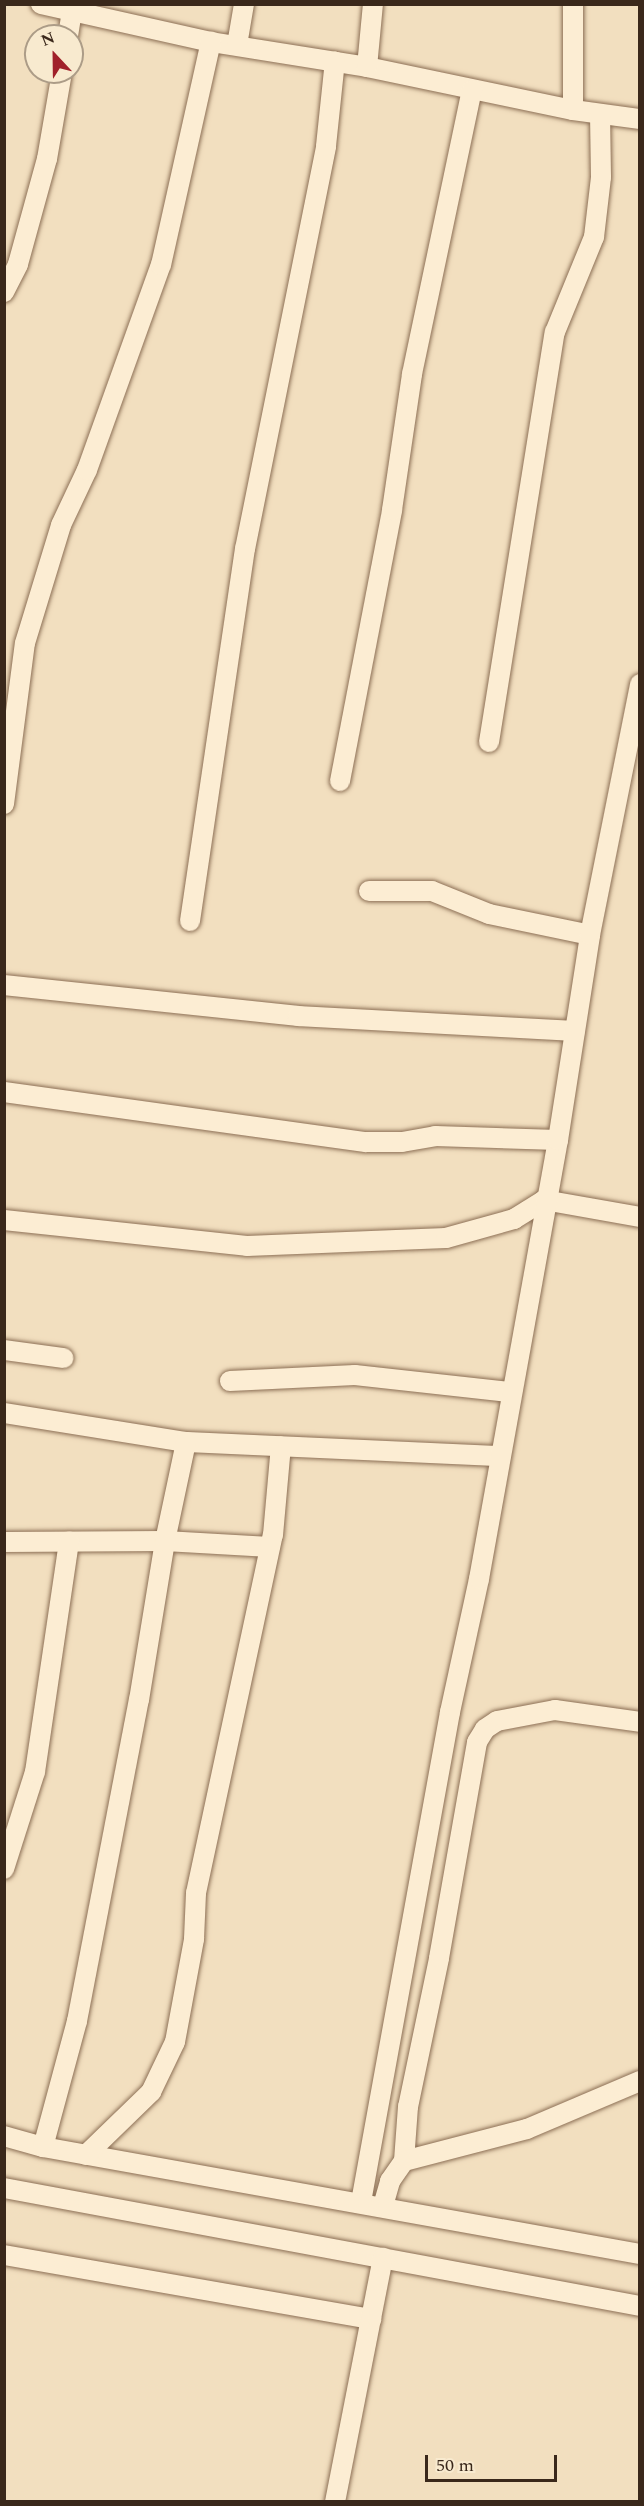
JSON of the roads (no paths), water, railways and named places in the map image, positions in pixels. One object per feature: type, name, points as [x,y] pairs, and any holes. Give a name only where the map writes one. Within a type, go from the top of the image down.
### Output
[{"type":"street","points":[[41,4],[72,10],[97,10],[212,42],[367,67],[573,110],[639,119]]},
{"type":"street","points":[[237,45],[244,4]]},
{"type":"street","points":[[367,67],[373,4]]},
{"type":"street","points":[[573,4],[573,110]]},
{"type":"street","points":[[70,24],[72,10]]},
{"type":"street","points":[[4,804],[25,643],[61,525],[87,470],[160,265],[212,42]]},
{"type":"street","points":[[190,921],[245,549],[326,146],[335,62]]},
{"type":"street","points":[[4,292],[18,264],[47,159],[60,84]]},
{"type":"street","points":[[340,782],[392,510],[412,374],[472,90]]},
{"type":"street","points":[[489,742],[555,332],[594,237],[601,177],[600,114]]},
{"type":"street","points":[[361,2202],[478,1580],[509,1392],[544,1200],[558,1140],[590,935],[639,684]]},
{"type":"street","points":[[369,891],[432,891],[489,914],[590,935]]},
{"type":"street","points":[[4,985],[298,1016],[576,1031]]},
{"type":"street","points":[[4,1092],[366,1142],[402,1142],[435,1136],[558,1140]]},
{"type":"street","points":[[4,1220],[247,1246],[446,1238],[514,1219],[544,1200],[639,1217]]},
{"type":"street","points":[[4,1350],[63,1358]]},
{"type":"street","points":[[230,1381],[355,1375],[509,1392]]},
{"type":"street","points":[[4,1413],[186,1442],[498,1456]]},
{"type":"street","points":[[43,2147],[77,2021],[139,1700],[165,1541],[186,1442]]},
{"type":"street","points":[[86,2155],[120,2127],[151,2092],[175,2042],[194,1939],[196,1893],[270,1547],[281,1446]]},
{"type":"street","points":[[4,1869],[35,1772],[69,1541]]},
{"type":"street","points":[[4,1542],[165,1541],[270,1547]]},
{"type":"street","points":[[382,2206],[390,2181],[405,2161],[408,2107],[439,1958],[477,1742],[485,1729],[497,1721],[555,1710],[639,1722]]},
{"type":"street","points":[[405,2161],[527,2129],[639,2081]]},
{"type":"street","points":[[4,2136],[43,2147],[86,2155],[361,2202],[639,2254]]},
{"type":"street","points":[[4,2188],[639,2306]]},
{"type":"street","points":[[4,2255],[371,2319]]},
{"type":"street","points":[[335,2502],[383,2258]]}]
